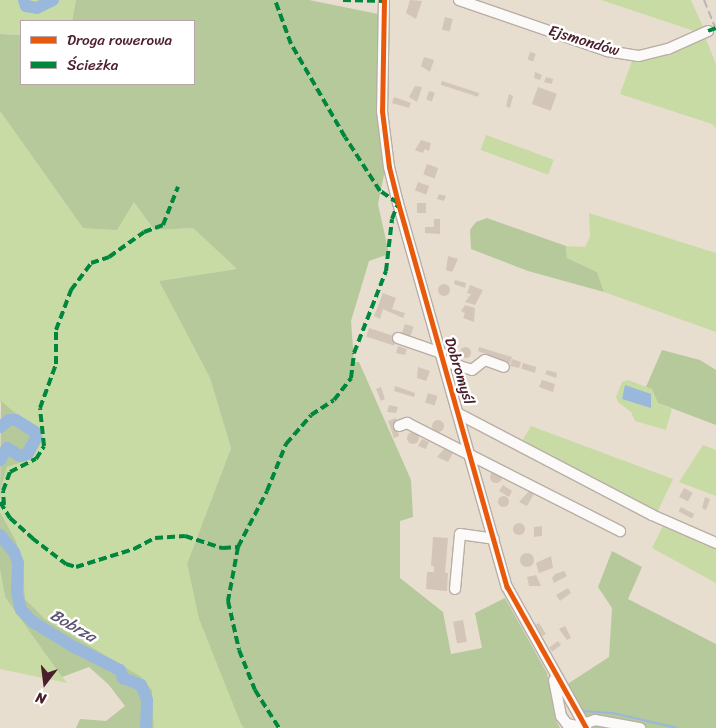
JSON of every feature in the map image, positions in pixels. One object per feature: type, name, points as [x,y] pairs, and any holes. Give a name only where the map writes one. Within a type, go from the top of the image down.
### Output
[{"type":"street","name":"Dobromyśl","points":[[384,0],[382,111],[389,167],[442,357],[472,456],[507,587],[516,610],[584,726]]},
{"type":"street","name":"Ejsmondów","points":[[459,0],[608,51],[640,56],[668,49],[708,31]]},
{"type":"street","points":[[398,338],[472,370],[485,360],[504,366]]},
{"type":"street","points":[[459,414],[652,514],[716,543]]},
{"type":"street","points":[[399,426],[408,423],[620,531]]},
{"type":"street","points":[[455,590],[460,534],[494,539]]},
{"type":"street","points":[[552,671],[560,716],[572,726],[584,726],[595,720],[640,728]]},
{"type":"green space","points":[[0,0],[76,0],[72,20],[20,20],[20,35],[0,34]]},
{"type":"green space","points":[[76,0],[309,0],[378,14],[376,109],[385,170],[378,204],[389,254],[369,261],[351,321],[354,362],[359,362],[411,480],[413,517],[400,521],[400,578],[443,612],[451,654],[482,648],[475,613],[505,598],[547,673],[555,718],[560,728],[244,728],[241,724],[199,619],[187,564],[231,448],[210,378],[159,281],[237,269],[193,228],[154,230],[134,202],[117,230],[83,228],[0,111],[0,34],[20,35],[20,85],[195,85],[195,20],[72,20]]},
{"type":"green space","points":[[601,0],[691,0],[703,27],[694,31]]},
{"type":"green space","points":[[705,37],[716,64],[716,128],[712,124],[620,94],[633,58],[643,60],[671,53]]},
{"type":"green space","points":[[0,111],[83,228],[134,202],[154,230],[193,228],[237,269],[159,281],[210,378],[231,448],[187,564],[199,619],[244,728],[154,728],[152,690],[140,676],[45,619],[25,599],[23,564],[16,541],[0,512],[1,487],[7,467],[32,459],[44,437],[0,402]]},
{"type":"green space","points":[[486,135],[554,160],[548,175],[481,150]]},
{"type":"green space","points":[[589,213],[716,253],[716,332],[604,292],[597,272],[567,258],[566,246],[585,247],[590,237]]},
{"type":"green space","points":[[487,218],[566,246],[567,258],[597,272],[604,292],[528,271],[471,249],[470,230],[476,222]]},
{"type":"green space","points":[[662,350],[700,360],[716,370],[716,425],[658,403],[652,389],[646,387]]},
{"type":"green space","points":[[628,380],[652,389],[658,403],[672,409],[666,430],[635,421],[631,412],[618,402],[616,397],[622,382]]},
{"type":"green space","points":[[1,401],[44,437],[32,459],[7,467],[1,487],[0,503]]},
{"type":"green space","points":[[531,426],[673,479],[655,517],[521,443]]},
{"type":"green space","points":[[703,445],[716,450],[716,496],[679,482]]},
{"type":"green space","points":[[0,512],[16,541],[23,564],[25,599],[45,619],[140,676],[152,690],[154,728],[76,728],[80,719],[106,721],[125,706],[109,685],[89,667],[62,677],[5,597],[0,569]]},
{"type":"green space","points":[[665,522],[716,548],[716,583],[652,548]]},
{"type":"green space","points":[[612,551],[642,567],[628,599],[716,644],[716,728],[593,728],[566,685],[609,657],[612,608],[598,587]]},
{"type":"green space","points":[[0,569],[5,597],[67,683],[0,669]]},
{"type":"water","points":[[625,385],[651,394],[651,408],[622,399]]},
{"type":"building","points":[[410,0],[422,1],[416,19],[406,13]]},
{"type":"building","points":[[445,17],[453,19],[450,32],[442,30]]},
{"type":"building","points":[[530,52],[536,54],[533,61],[528,60]]},
{"type":"building","points":[[424,57],[434,60],[430,72],[421,66]]},
{"type":"building","points":[[535,72],[542,75],[540,80],[534,78]]},
{"type":"building","points":[[546,77],[553,79],[552,84],[544,82]]},
{"type":"building","points":[[442,81],[479,93],[478,97],[441,85]]},
{"type":"building","points":[[415,86],[422,87],[417,102],[409,97]]},
{"type":"building","points":[[538,87],[557,94],[551,111],[532,104]]},
{"type":"building","points":[[429,91],[435,93],[432,101],[426,100]]},
{"type":"building","points":[[509,94],[513,96],[510,108],[506,106]]},
{"type":"building","points":[[394,97],[411,103],[409,108],[392,103]]},
{"type":"building","points":[[421,140],[431,143],[429,151],[425,149],[423,153],[415,150]]},
{"type":"building","points":[[427,164],[438,168],[435,178],[423,174]]},
{"type":"building","points":[[418,182],[429,186],[426,195],[415,190]]},
{"type":"building","points":[[439,194],[446,196],[444,201],[437,199]]},
{"type":"building","points":[[417,203],[426,203],[426,213],[417,213]]},
{"type":"building","points":[[434,219],[440,219],[440,234],[425,233],[425,227],[434,227]]},
{"type":"building","points":[[448,256],[458,259],[452,272],[446,270]]},
{"type":"building","points":[[455,280],[466,283],[465,288],[454,284]]},
{"type":"building","points":[[442,284],[446,284],[450,290],[446,296],[442,296],[438,292],[438,288]]},
{"type":"building","points":[[470,285],[483,290],[475,305],[465,302],[471,294],[467,293]]},
{"type":"building","points":[[383,293],[396,298],[392,309],[405,313],[403,318],[383,309],[380,319],[374,316]]},
{"type":"building","points":[[465,305],[475,308],[474,322],[463,318],[465,313],[461,311]]},
{"type":"building","points":[[405,324],[414,327],[410,339],[401,336]]},
{"type":"building","points":[[369,328],[397,337],[394,346],[366,337]]},
{"type":"building","points":[[398,346],[407,349],[405,355],[396,353]]},
{"type":"building","points":[[463,347],[467,347],[470,352],[469,356],[463,357],[460,354],[460,350]]},
{"type":"building","points":[[479,347],[512,357],[510,363],[478,351]]},
{"type":"building","points":[[512,359],[521,362],[519,368],[510,366]]},
{"type":"building","points":[[523,363],[536,367],[535,373],[521,369]]},
{"type":"building","points":[[418,367],[430,371],[426,381],[417,378]]},
{"type":"building","points":[[547,370],[557,373],[556,378],[545,374]]},
{"type":"building","points":[[542,380],[555,384],[553,392],[539,387]]},
{"type":"building","points":[[395,386],[415,393],[414,397],[394,391]]},
{"type":"building","points":[[381,387],[385,399],[381,401],[376,389]]},
{"type":"building","points":[[428,393],[438,396],[435,405],[425,403]]},
{"type":"building","points":[[389,405],[398,407],[396,413],[387,412]]},
{"type":"building","points":[[396,418],[399,436],[394,438],[388,421]]},
{"type":"building","points":[[436,420],[440,420],[444,426],[440,432],[436,432],[432,428],[432,424]]},
{"type":"building","points":[[413,432],[419,438],[413,444],[407,438]]},
{"type":"building","points":[[422,439],[429,442],[426,449],[418,446]]},
{"type":"building","points":[[445,448],[453,453],[448,462],[437,457]]},
{"type":"building","points":[[494,471],[498,471],[502,477],[498,483],[494,483],[490,479],[490,475]]},
{"type":"building","points":[[503,485],[512,491],[509,497],[499,491]]},
{"type":"building","points":[[684,488],[693,493],[688,502],[679,497]]},
{"type":"building","points":[[530,490],[535,492],[527,506],[519,502]]},
{"type":"building","points":[[503,495],[509,501],[503,507],[497,501]]},
{"type":"building","points":[[705,497],[710,499],[706,510],[702,508]]},
{"type":"building","points":[[681,507],[694,514],[692,518],[679,511]]},
{"type":"building","points":[[521,523],[524,524],[524,534],[517,535],[514,534],[513,527],[514,524]]},
{"type":"building","points":[[542,526],[542,536],[534,537],[534,527]]},
{"type":"building","points":[[433,537],[448,538],[445,573],[448,573],[447,591],[426,589],[427,572],[434,572],[434,566],[431,566]]},
{"type":"building","points":[[527,553],[532,555],[534,560],[532,565],[527,567],[522,565],[520,560],[522,555]]},
{"type":"building","points":[[551,556],[553,568],[539,573],[536,563]]},
{"type":"building","points":[[564,571],[567,576],[554,583],[552,578],[555,574]]},
{"type":"building","points":[[536,575],[541,586],[529,586],[527,577]]},
{"type":"building","points":[[568,588],[571,593],[560,601],[556,595]]},
{"type":"building","points":[[463,620],[467,642],[457,643],[453,622]]},
{"type":"building","points":[[539,623],[546,634],[542,636],[536,625]]},
{"type":"building","points":[[565,626],[571,638],[567,640],[559,629]]},
{"type":"building","points":[[558,641],[561,645],[552,652],[549,648]]},
{"type":"waterway","name":"Bobrza","points":[[24,0],[26,6],[37,8],[53,0]]},
{"type":"waterway","name":"Bobrza","points":[[0,427],[9,420],[16,420],[35,432],[36,438],[27,454],[20,456],[7,448],[0,460]]},
{"type":"waterway","name":"Bobrza","points":[[0,535],[14,552],[18,563],[17,593],[21,610],[33,622],[74,647],[120,670],[123,678],[141,685],[147,700],[146,728]]},
{"type":"waterway","points":[[582,711],[613,713],[677,728]]},
{"type":"railway","points":[[704,0],[716,29]]},
{"type":"marked path","points":[[0,502],[10,518],[32,538],[66,564],[76,567],[134,549],[155,538],[185,536],[223,548],[238,547],[267,491],[286,444],[311,415],[334,400],[351,378],[354,353],[386,271],[392,219],[398,203],[380,191],[345,137],[291,44],[275,0]]},
{"type":"marked path","points":[[343,0],[384,1]]},
{"type":"marked path","points":[[708,31],[716,28]]},
{"type":"marked path","points":[[4,505],[3,491],[10,472],[36,459],[44,446],[40,408],[56,364],[56,330],[71,290],[91,263],[109,257],[144,232],[163,225],[178,187]]},
{"type":"marked path","points":[[238,547],[228,601],[239,650],[255,690],[279,728]]},
{"type":"cycle path","points":[[384,0],[382,111],[389,167],[398,203],[507,587],[586,728]]}]
